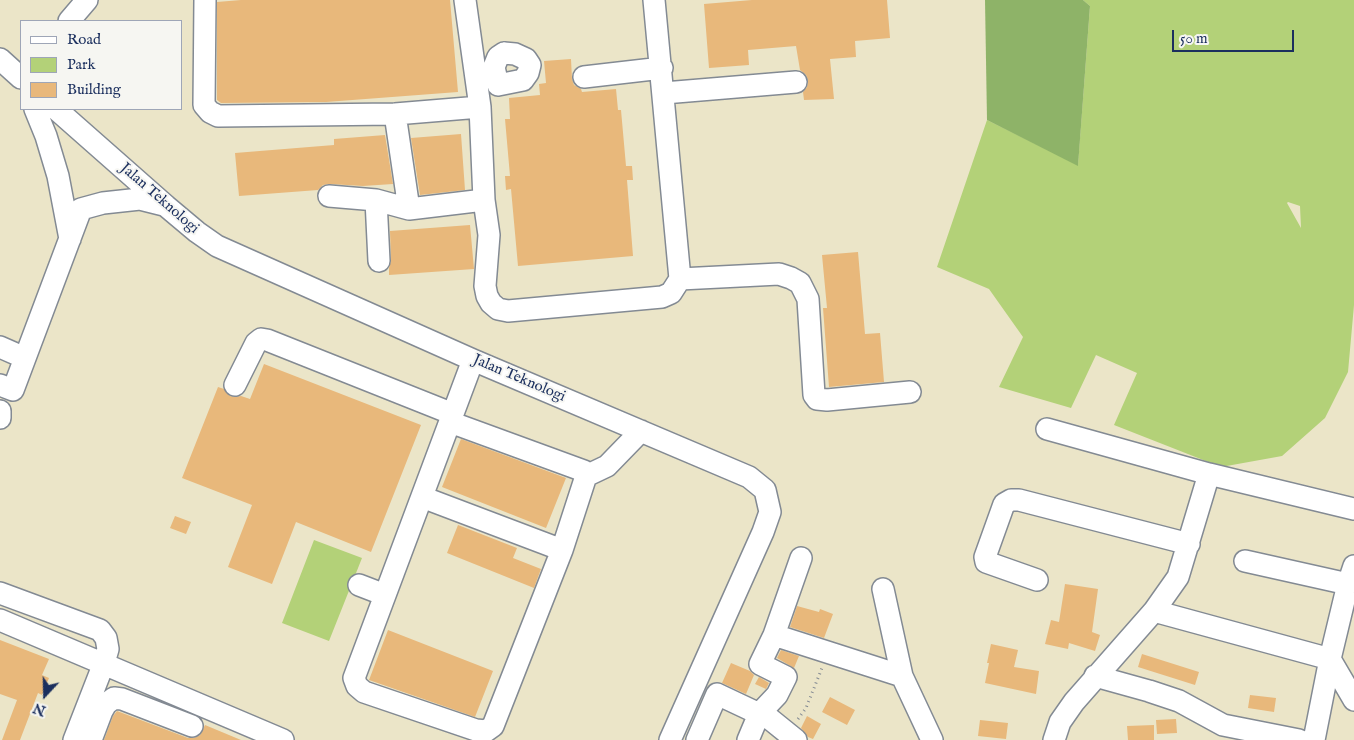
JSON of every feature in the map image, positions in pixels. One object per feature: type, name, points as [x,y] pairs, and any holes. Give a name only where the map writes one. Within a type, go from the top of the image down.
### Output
[{"type":"street","points":[[69,20],[87,0]]},
{"type":"street","points":[[206,0],[204,105],[210,112],[218,116],[395,114],[480,107]]},
{"type":"street","points":[[465,0],[487,85],[480,107],[484,200],[489,235],[485,286],[491,303],[498,309],[508,311],[662,298],[671,293],[680,279],[662,68],[654,0]]},
{"type":"street","points":[[0,59],[20,76]]},
{"type":"street","points":[[584,77],[662,68]]},
{"type":"street","points":[[664,93],[796,82]]},
{"type":"street","points":[[35,110],[46,136],[58,176],[70,239]]},
{"type":"street","name":"Jalan Teknologi","points":[[57,110],[166,206],[217,246],[473,360],[749,477],[765,490],[770,512],[763,532],[670,740]]},
{"type":"street","points":[[395,114],[409,209]]},
{"type":"street","points":[[329,196],[376,200],[409,209],[484,200]]},
{"type":"street","points":[[0,417],[3,396],[25,358],[81,209],[103,203],[140,199],[166,206]]},
{"type":"street","points":[[376,200],[379,261]]},
{"type":"street","points":[[680,279],[779,274],[792,278],[800,283],[808,299],[814,395],[817,399],[827,400],[910,392]]},
{"type":"street","points":[[235,385],[256,343],[261,339],[267,340],[452,418],[584,471],[586,476],[562,550],[493,726],[486,731],[476,730],[364,692],[357,686],[354,678],[452,418],[473,360]]},
{"type":"street","points":[[0,347],[25,358]]},
{"type":"street","points":[[1047,429],[1209,474],[1354,509]]},
{"type":"street","points":[[586,476],[607,466],[641,431]]},
{"type":"street","points":[[1054,740],[1060,722],[1074,702],[1154,611],[1178,577],[1209,474]]},
{"type":"street","points":[[422,497],[562,550]]},
{"type":"street","points":[[1037,580],[986,562],[985,557],[1004,504],[1011,500],[1018,500],[1189,544]]},
{"type":"street","points":[[748,740],[759,714],[777,695],[786,677],[760,664],[774,635],[801,558]]},
{"type":"street","points":[[1245,561],[1351,575],[1330,658],[1314,740]]},
{"type":"street","points":[[359,585],[385,595]]},
{"type":"street","points":[[883,589],[902,676],[932,740]]},
{"type":"street","points":[[0,593],[100,630],[106,638],[108,650],[104,663],[74,740]]},
{"type":"street","points":[[1154,611],[1330,658],[1354,700]]},
{"type":"street","points":[[0,620],[283,740]]},
{"type":"street","points":[[774,635],[902,676]]},
{"type":"street","points":[[1096,676],[1179,701],[1222,725],[1299,740]]},
{"type":"street","points":[[697,740],[717,694],[778,724],[792,737]]},
{"type":"street","points":[[91,740],[102,711],[106,704],[114,698],[122,699],[192,726]]},
{"type":"path","points":[[792,737],[806,708],[828,652]]},
{"type":"green space","points":[[985,0],[1083,0],[1090,6],[1078,166],[987,120]]},
{"type":"green space","points":[[1083,0],[1354,0],[1354,305],[1348,372],[1325,418],[1282,456],[1221,467],[1114,425],[1137,373],[1096,355],[1071,408],[999,387],[1023,337],[989,289],[937,267],[987,120],[1078,165],[1090,6]],"holes":[[[1287,203],[1300,206],[1301,228]]]},
{"type":"green space","points":[[314,540],[362,558],[329,641],[282,623]]},
{"type":"building","points":[[241,0],[450,0],[458,92],[326,102],[221,103],[217,100],[217,2]]},
{"type":"building","points":[[752,0],[887,0],[890,38],[855,41],[856,57],[830,59],[834,99],[804,100],[803,92],[807,87],[808,80],[806,75],[800,70],[796,46],[748,50],[749,65],[709,68],[704,4]]},
{"type":"building","points":[[571,59],[574,85],[581,89],[582,92],[616,89],[618,110],[621,110],[626,166],[632,166],[633,180],[627,180],[633,256],[518,266],[511,189],[506,190],[505,176],[510,176],[505,119],[510,119],[509,98],[540,95],[539,84],[546,83],[544,61]]},
{"type":"building","points":[[461,134],[465,190],[420,195],[411,138]]},
{"type":"building","points":[[385,135],[393,184],[363,186],[330,184],[323,185],[318,190],[239,196],[235,153],[334,145],[334,139]]},
{"type":"building","points":[[470,225],[474,269],[389,275],[391,260],[390,231]]},
{"type":"building","points":[[858,252],[865,334],[880,333],[884,382],[829,387],[823,308],[827,308],[822,255]]},
{"type":"building","points":[[264,364],[421,425],[371,552],[296,522],[272,584],[228,567],[252,505],[182,478],[218,387],[224,389],[230,396],[241,396],[250,399]]},
{"type":"building","points":[[461,439],[566,478],[546,528],[442,487]]},
{"type":"building","points":[[175,516],[191,522],[186,534],[170,528]]},
{"type":"building","points":[[458,525],[517,548],[513,558],[541,569],[534,588],[447,553]]},
{"type":"building","points":[[1065,584],[1098,589],[1092,632],[1100,635],[1095,651],[1069,643],[1068,649],[1045,644],[1051,620],[1059,622]]},
{"type":"building","points":[[797,606],[819,612],[820,609],[833,614],[824,638],[790,627]]},
{"type":"building","points":[[388,630],[493,671],[475,717],[369,680]]},
{"type":"building","points":[[0,640],[49,659],[42,675],[49,678],[42,695],[38,693],[20,740],[2,740],[17,700],[0,694]]},
{"type":"building","points":[[991,644],[1018,650],[1014,667],[1039,671],[1036,694],[985,683]]},
{"type":"building","points":[[781,650],[799,656],[794,668],[777,658]]},
{"type":"building","points":[[1142,654],[1199,672],[1195,685],[1138,667]]},
{"type":"building","points":[[731,663],[750,671],[754,675],[746,694],[722,683]]},
{"type":"building","points":[[759,677],[769,683],[766,689],[755,684]]},
{"type":"building","points":[[1250,695],[1276,698],[1274,712],[1248,708]]},
{"type":"building","points":[[830,697],[855,710],[847,725],[822,712]]},
{"type":"building","points":[[117,711],[188,738],[200,735],[205,725],[241,740],[104,740],[113,716]]},
{"type":"building","points":[[807,716],[821,724],[813,739],[808,737],[801,728]]},
{"type":"building","points":[[1176,719],[1177,733],[1157,734],[1156,720]]},
{"type":"building","points":[[980,720],[1008,723],[1006,739],[978,736]]},
{"type":"building","points":[[1154,725],[1154,740],[1128,740],[1127,726]]}]
